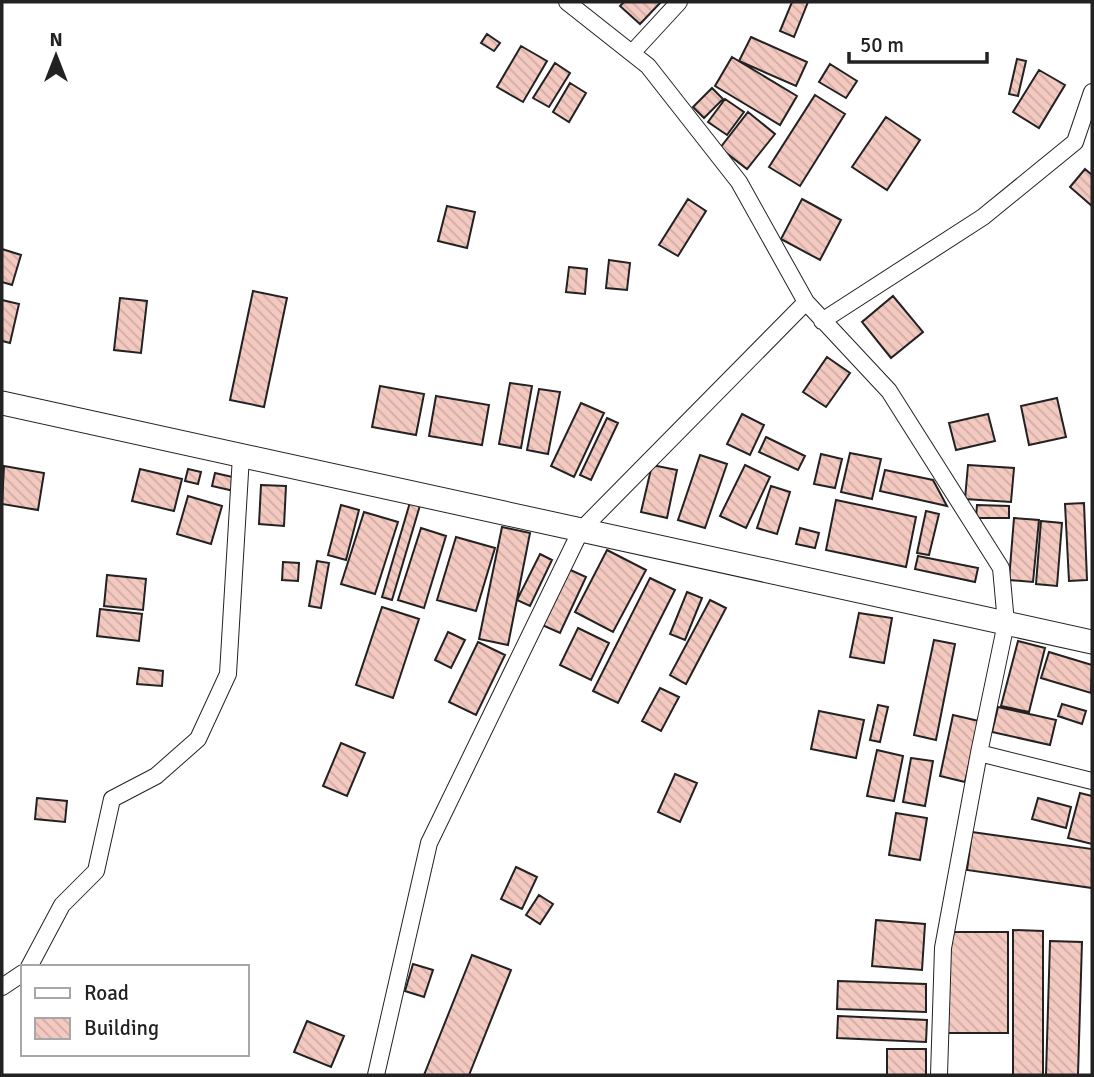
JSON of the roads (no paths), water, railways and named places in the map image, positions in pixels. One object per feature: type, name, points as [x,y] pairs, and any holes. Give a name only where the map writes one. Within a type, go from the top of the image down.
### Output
[{"type":"street","points":[[567,2],[648,66],[740,182],[806,302],[889,391],[1001,568],[1006,623],[943,948],[939,1075]]},
{"type":"street","points":[[632,53],[679,2]]},
{"type":"street","points":[[822,321],[983,217],[1075,142],[1092,92]]},
{"type":"street","points":[[376,1075],[429,843],[581,530],[806,302]]},
{"type":"street","points":[[2,403],[1092,642]]},
{"type":"street","points":[[30,965],[62,905],[96,871],[112,799],[156,776],[198,739],[228,674],[241,456]]},
{"type":"street","points":[[979,753],[1092,781]]},
{"type":"street","points":[[2,988],[21,974]]}]
